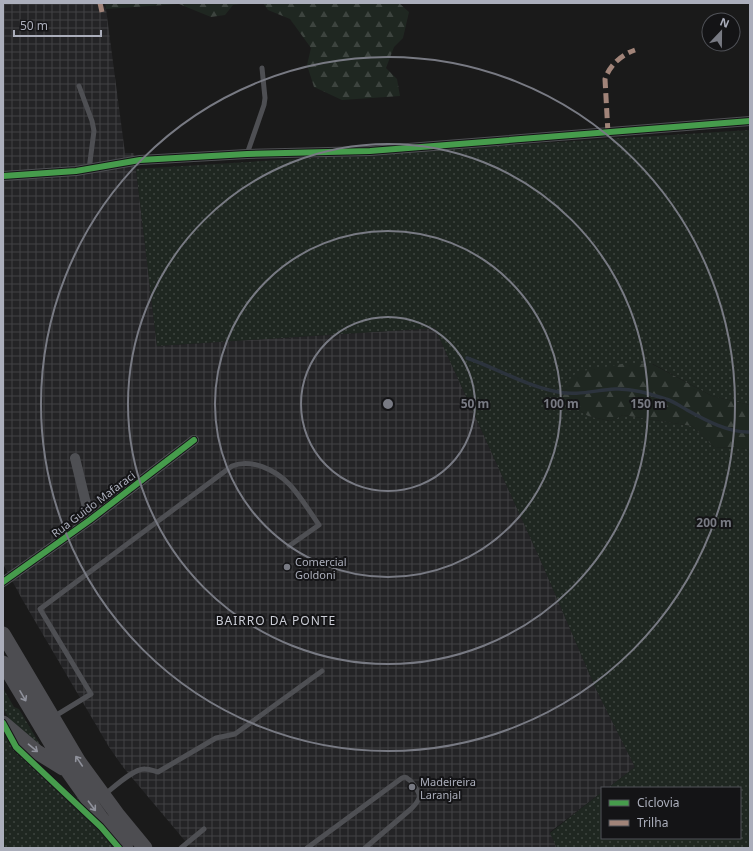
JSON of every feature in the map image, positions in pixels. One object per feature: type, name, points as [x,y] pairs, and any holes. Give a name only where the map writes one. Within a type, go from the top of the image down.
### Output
[{"type":"main road","points":[[3,634],[79,762],[103,796],[145,848]]},
{"type":"main road","points":[[3,663],[51,746],[101,818],[126,848]]},
{"type":"main road","points":[[3,723],[37,752],[67,770]]},
{"type":"street","points":[[3,176],[89,168],[140,160],[248,154],[370,151],[750,122]]},
{"type":"street","name":"Rua Guido Mafaraci","points":[[3,582],[90,520],[194,440]]},
{"type":"street","points":[[75,458],[90,520]]},
{"type":"lane","points":[[248,154],[265,98],[262,68]]},
{"type":"lane","points":[[79,86],[92,121],[94,131],[89,168]]},
{"type":"lane","points":[[52,718],[91,694],[40,609],[232,466],[239,463],[248,463],[267,469],[280,476],[290,485],[319,525],[289,546]]},
{"type":"lane","points":[[103,796],[130,775],[140,770],[145,769],[158,772],[216,738],[235,734],[322,671]]},
{"type":"lane","points":[[307,848],[402,778],[406,777],[419,794],[420,798],[411,809],[365,848]]},
{"type":"lane","points":[[180,848],[204,829]]},
{"type":"shaded area","points":[[3,3],[102,3],[106,9],[125,153],[134,153],[157,346],[435,328],[540,559],[596,689],[635,767],[609,787],[601,787],[601,793],[550,832],[557,848],[191,848],[123,767],[109,747],[3,564]]},
{"type":"green space","points":[[105,3],[247,3],[233,5],[225,15],[211,17],[179,4],[106,9]]},
{"type":"green space","points":[[263,3],[399,3],[409,12],[403,38],[394,47],[386,68],[397,79],[400,96],[342,100],[314,87],[307,65],[311,48],[290,19],[268,10]]},
{"type":"green space","points":[[750,130],[750,405],[712,396],[653,364],[562,398],[588,416],[610,421],[623,415],[692,426],[714,447],[741,448],[750,450],[750,848],[557,848],[550,833],[601,793],[601,839],[741,839],[741,787],[609,787],[635,767],[596,689],[540,559],[435,328],[157,346],[136,169]]},
{"type":"green space","points":[[627,363],[652,364],[712,396],[750,405],[750,450],[741,448],[714,447],[692,426],[623,415],[610,421],[588,416],[562,398],[564,385],[577,372]]},
{"type":"green space","points":[[3,688],[14,707],[19,709],[42,748],[14,724],[6,713],[3,707]]},
{"type":"green space","points":[[3,732],[85,805],[119,848],[3,848]]},
{"type":"waterway","points":[[467,358],[534,386],[558,392],[579,393],[621,389],[647,393],[671,401],[717,425],[742,432],[750,432]]},
{"type":"marked path","points":[[100,3],[102,12]]},
{"type":"marked path","points":[[608,133],[605,79],[610,69],[617,61],[635,50]]},
{"type":"cycle path","points":[[3,176],[76,171],[140,160],[247,154],[370,151],[750,121]]},
{"type":"cycle path","points":[[3,582],[90,520],[194,440]]},
{"type":"cycle path","points":[[3,723],[16,747],[101,827],[119,848]]},
{"type":"place","name":"Comercial Goldoni","points":[[287,567]]},
{"type":"place","name":"Madeireira Laranjal","points":[[412,787]]},
{"type":"district","name":"BAIRRO DA PONTE","points":[[276,620]]}]
